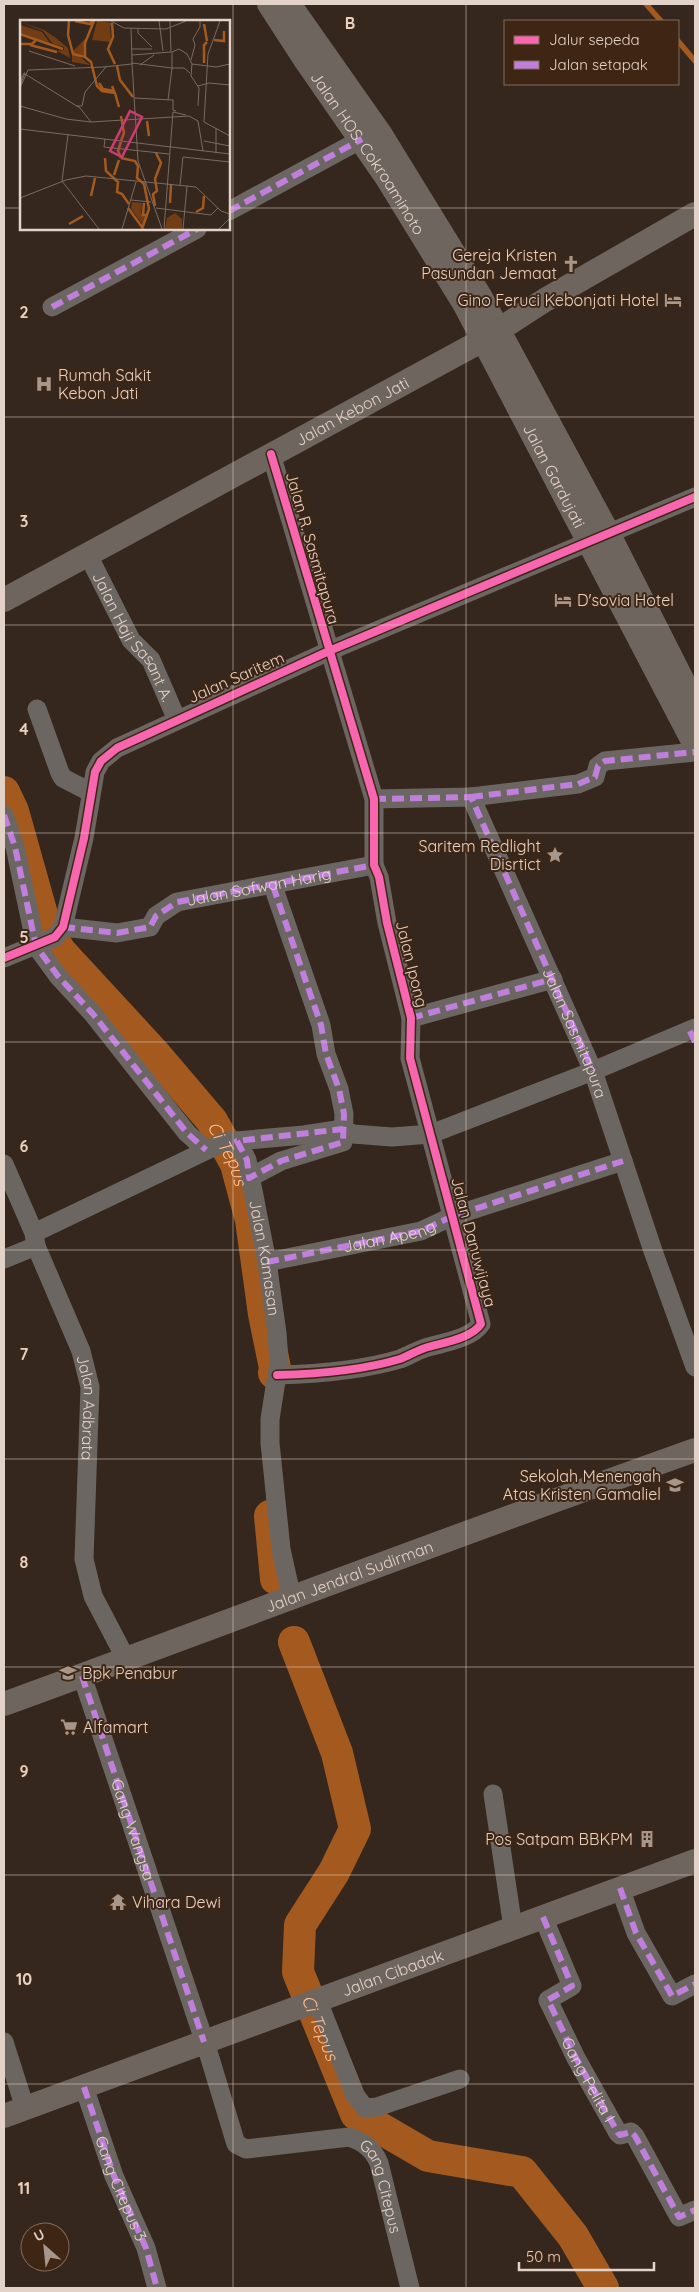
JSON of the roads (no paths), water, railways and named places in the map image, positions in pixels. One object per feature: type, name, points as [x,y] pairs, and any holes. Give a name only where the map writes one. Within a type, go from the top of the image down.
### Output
[{"type":"main road","name":"Jalan HOS. Cokroaminoto","points":[[269,4],[403,168],[491,335]]},
{"type":"main road","name":"Jalan HOS. Cokroaminoto","points":[[289,4],[362,139],[472,300]]},
{"type":"main road","name":"Jalan Kebon Jati","points":[[4,600],[491,335],[545,300],[695,214]]},
{"type":"main road","points":[[441,362],[453,349],[472,300],[502,308],[516,309],[545,300]]},
{"type":"main road","name":"Jalan Gardujati","points":[[491,335],[599,537],[695,705]]},
{"type":"main road","name":"Jalan Gardujati","points":[[599,537],[695,745]]},
{"type":"main road","name":"Jalan Jendral Sudirman","points":[[4,1704],[502,1519],[695,1450]]},
{"type":"main road","name":"Jalan Cibadak","points":[[14,2112],[513,1928],[543,1919],[620,1888],[695,1861]]},
{"type":"street","points":[[230,211],[362,139]]},
{"type":"street","points":[[52,307],[195,230]]},
{"type":"street","name":"Jalan R. Sasmitapura","points":[[272,454],[374,799]]},
{"type":"street","name":"Jalan Saritem","points":[[50,938],[84,838],[90,792],[100,761],[117,748],[329,651],[695,496]]},
{"type":"street","name":"Jalan Haji Sasant A.","points":[[88,555],[131,640],[151,660],[177,720]]},
{"type":"street","points":[[37,710],[63,778],[90,792]]},
{"type":"street","points":[[374,799],[471,797],[578,784],[595,777],[598,766],[605,761],[695,752]]},
{"type":"street","name":"Jalan Sasmitapura","points":[[471,797],[593,1071],[653,1251],[695,1367]]},
{"type":"street","name":"Jalan Ipong","points":[[374,799],[374,865],[380,876],[387,923],[411,1018],[410,1058],[431,1134]]},
{"type":"street","name":"Jalan Kamasan","points":[[4,815],[14,847],[50,938],[58,976],[93,1014],[187,1133],[219,1145],[247,1160],[249,1178],[267,1262],[277,1333],[279,1362],[270,1419],[270,1443],[280,1549],[289,1585],[286,1600]]},
{"type":"street","name":"Jalan Sofwan Harig","points":[[50,938],[117,933],[150,927],[156,916],[177,902],[273,886],[374,865]]},
{"type":"street","points":[[249,1178],[281,1161],[343,1142],[344,1114],[339,1088],[326,1054],[321,1025],[273,886]]},
{"type":"street","points":[[4,958],[50,938]]},
{"type":"street","points":[[411,1018],[553,978]]},
{"type":"street","points":[[4,1259],[35,1240],[219,1145],[343,1128],[353,1134],[392,1137],[431,1134],[694,1034]]},
{"type":"street","name":"Jalan Danuwijaya","points":[[277,1375],[348,1371],[400,1358],[423,1349],[450,1342],[480,1326],[431,1134]]},
{"type":"street","name":"Jalan Apeng","points":[[267,1262],[422,1231],[453,1216],[623,1161]]},
{"type":"street","name":"Jalan Adbrata","points":[[4,1164],[82,1351],[90,1386],[84,1559],[93,1596],[126,1658]]},
{"type":"street","name":"Gang Wangsa","points":[[82,1676],[204,2042]]},
{"type":"street","points":[[493,1794],[513,1928]]},
{"type":"street","points":[[620,1888],[636,1933],[672,1996],[695,1984]]},
{"type":"street","name":"Gang Pelita I","points":[[543,1919],[572,1986],[548,2000],[576,2058],[618,2133],[620,2135],[631,2132],[635,2136],[679,2217],[695,2210]]},
{"type":"street","points":[[311,2003],[356,2095],[365,2108],[377,2107],[460,2078]]},
{"type":"street","points":[[4,2042],[14,2112]]},
{"type":"street","name":"Gang Citepus","points":[[204,2042],[238,2147],[246,2149],[349,2137],[361,2141],[374,2151],[380,2163],[410,2288]]},
{"type":"street","name":"Gang Citepus 3","points":[[84,2087],[114,2176],[146,2248],[156,2288]]},
{"type":"waterway","points":[[646,4],[660,20]]},
{"type":"waterway","points":[[679,42],[695,61]]},
{"type":"waterway","name":"Ci Tepus","points":[[4,792],[13,811],[45,925],[60,951],[155,1054],[212,1121],[236,1164],[251,1220],[264,1314],[275,1368],[274,1373]]},
{"type":"waterway","name":"Ci Tepus","points":[[270,1516],[276,1579]]},
{"type":"waterway","name":"Ci Tepus","points":[[294,1642],[337,1753],[355,1829],[334,1872],[300,1925],[298,1972],[356,2114],[428,2156],[522,2172],[573,2236],[603,2288]]},
{"type":"place","name":"Gereja Kristen Pasundan Jemaat","points":[[571,264]]},
{"type":"place","name":"Gino Feruci Kebonjati Hotel","points":[[673,300]]},
{"type":"place","name":"Rumah Sakit Kebon Jati","points":[[44,384]]},
{"type":"place","name":"D'sovia Hotel","points":[[563,600]]},
{"type":"place","name":"Saritem Redlight Disrtict","points":[[555,855]]},
{"type":"place","name":"Sekolah Menengah Atas Kristen Gamaliel","points":[[675,1485]]},
{"type":"place","name":"Bpk Penabur","points":[[68,1673]]},
{"type":"place","name":"Alfamart","points":[[69,1727]]},
{"type":"place","name":"Pos Satpam BBKPM","points":[[647,1839]]},
{"type":"place","name":"Vihara Dewi","points":[[118,1902]]}]
